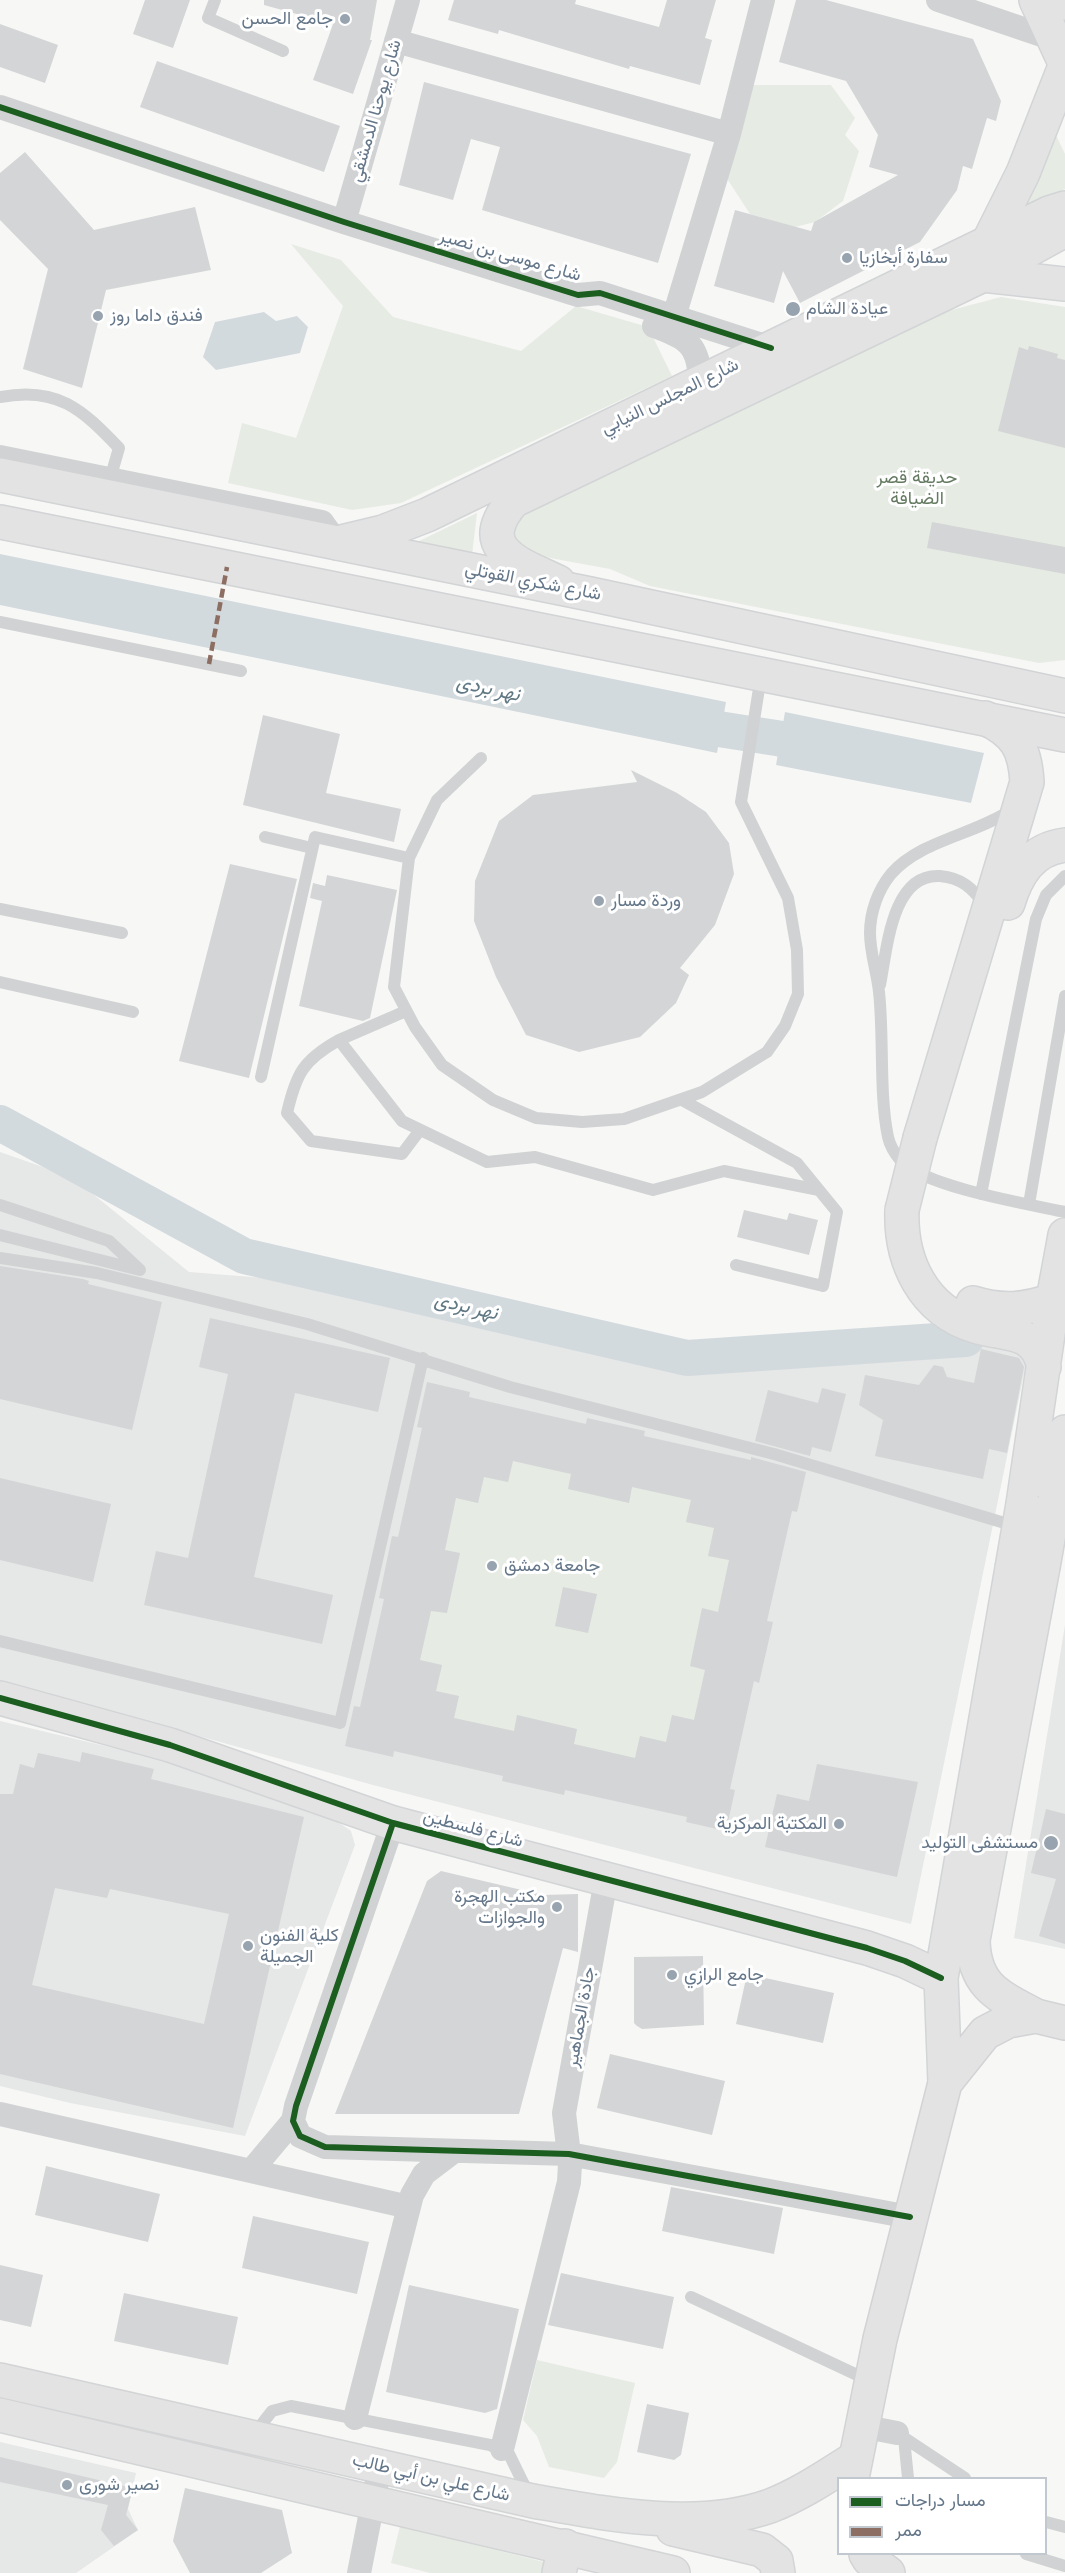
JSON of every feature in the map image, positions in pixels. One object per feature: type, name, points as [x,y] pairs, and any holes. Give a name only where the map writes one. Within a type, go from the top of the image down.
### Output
[{"type":"main road","points":[[988,243],[1031,155],[1061,56],[1036,0]]},
{"type":"main road","name":"شارع المجلس النيابي","points":[[337,543],[383,532],[427,515],[988,243],[1065,208]]},
{"type":"main road","name":"شارع المجلس النيابي","points":[[576,591],[505,554],[500,545],[497,525],[500,516],[513,501],[983,274],[1065,230]]},
{"type":"main road","points":[[983,274],[1065,284]]},
{"type":"main road","name":"شارع شكري القوتلي","points":[[0,475],[576,591],[1061,693]]},
{"type":"main road","points":[[0,522],[761,672],[1065,735]]},
{"type":"main road","points":[[985,718],[1004,727],[1018,742],[1026,762],[1026,782],[1022,803],[988,909],[911,1211],[901,1234],[910,1267],[928,1296],[942,1308],[973,1326],[1026,1338],[1038,1350],[1044,1367]]},
{"type":"main road","points":[[928,1142],[1013,886],[1026,864],[1035,856],[1046,850],[1065,845]]},
{"type":"main road","points":[[911,1211],[934,1272],[949,1289],[967,1301],[1010,1311],[1032,1308],[1053,1300]]},
{"type":"main road","points":[[1051,2019],[997,1994],[988,1986],[976,1964],[973,1940],[1027,1567],[1023,1504],[1063,1247]]},
{"type":"main road","points":[[854,2469],[871,2382],[945,2083],[941,1978],[1027,1567],[1055,1499],[1065,1432]]},
{"type":"main road","name":"شارع فلسطين","points":[[0,1698],[170,1745],[393,1823],[867,1948],[905,1961],[941,1978]]},
{"type":"main road","points":[[945,2083],[985,2033],[1008,2020],[1051,2019]]},
{"type":"main road","name":"شارع علي بن أبي طالب","points":[[0,2380],[532,2501],[618,2516],[679,2519],[734,2514],[768,2506],[854,2469]]},
{"type":"main road","points":[[88,2436],[98,2402]]},
{"type":"main road","name":"شارع علي بن أبي طالب","points":[[0,2415],[374,2502],[562,2559],[673,2573]]},
{"type":"main road","points":[[618,2516],[762,2550],[776,2561],[778,2573]]},
{"type":"main road","points":[[867,2555],[868,2559],[888,2573]]},
{"type":"street","name":"شارع يوحنا الدمشقي","points":[[344,222],[408,0]]},
{"type":"street","points":[[700,382],[697,353],[672,324],[729,134],[763,0]]},
{"type":"street","points":[[945,1],[1061,56]]},
{"type":"street","points":[[396,41],[729,134]]},
{"type":"street","name":"شارع موسى بن نصير","points":[[0,107],[344,222],[578,295],[600,293],[672,324],[771,348]]},
{"type":"street","points":[[0,457],[322,522],[337,543]]},
{"type":"street","points":[[251,2171],[293,2121],[296,2106],[393,1823]]},
{"type":"street","name":"جادة الجماهير","points":[[502,2450],[569,2182],[569,2154],[564,2112],[606,1880]]},
{"type":"street","points":[[0,2114],[408,2207]]},
{"type":"street","points":[[293,2121],[300,2136],[325,2147],[569,2154],[910,2217]]},
{"type":"street","points":[[355,2418],[408,2207],[417,2184],[424,2174],[453,2152]]},
{"type":"street","points":[[861,2426],[901,2435]]},
{"type":"street","points":[[358,2573],[380,2466]]},
{"type":"lane","points":[[215,0],[208,18],[284,51]]},
{"type":"lane","points":[[0,397],[17,394],[51,396],[86,414],[119,448],[110,479]]},
{"type":"lane","points":[[0,622],[241,671]]},
{"type":"lane","points":[[481,758],[437,800],[409,858],[394,987],[406,1011],[442,1065],[493,1100],[536,1118],[582,1122],[624,1119],[702,1092],[767,1052],[785,1026],[798,994],[797,950],[788,898],[741,802],[761,672]]},
{"type":"lane","points":[[1022,803],[980,827],[924,850],[906,860],[879,892],[872,912],[870,933],[879,992],[887,1128],[893,1150],[909,1168],[919,1174],[981,1194],[1065,1212]]},
{"type":"lane","points":[[265,837],[312,848]]},
{"type":"lane","points":[[261,1077],[315,837],[409,858]]},
{"type":"lane","points":[[879,992],[895,913],[903,895],[917,882],[935,876],[954,877],[971,887],[988,909]]},
{"type":"lane","points":[[981,1194],[1036,919],[1046,895],[1065,876]]},
{"type":"lane","points":[[0,909],[122,933]]},
{"type":"lane","points":[[0,982],[133,1012]]},
{"type":"lane","points":[[1029,1204],[1065,996]]},
{"type":"lane","points":[[406,1011],[315,1053],[294,1084],[287,1113],[311,1141],[402,1154],[420,1130]]},
{"type":"lane","points":[[339,1040],[402,1121],[487,1162],[535,1157],[653,1190],[724,1171],[819,1190]]},
{"type":"lane","points":[[682,1100],[797,1163],[837,1212],[823,1286],[736,1265]]},
{"type":"lane","points":[[0,1205],[109,1241],[140,1270],[0,1235]]},
{"type":"lane","points":[[0,1258],[97,1273],[308,1324],[510,1387],[774,1454],[1065,1542]]},
{"type":"lane","points":[[0,1641],[340,1723],[423,1358]]},
{"type":"lane","points":[[691,2297],[871,2382]]},
{"type":"lane","points":[[251,2438],[272,2411],[284,2406],[355,2418],[502,2450],[513,2461],[532,2501]]},
{"type":"lane","points":[[901,2435],[908,2477]]},
{"type":"lane","points":[[901,2435],[964,2477]]},
{"type":"lane","points":[[1047,2522],[1065,2527]]},
{"type":"lane","points":[[1032,2555],[1065,2566]]},
{"type":"shaded area","name":"جامعة دمشق","points":[[0,1152],[43,1167],[88,1190],[189,1272],[314,1282],[726,1370],[891,1332],[973,1320],[1027,1359],[911,1924],[373,1785],[0,1680]]},
{"type":"shaded area","points":[[1065,1625],[1065,1949],[1014,1938]]},
{"type":"shaded area","name":"كلية الفنون الجميلة","points":[[0,1721],[185,1765],[338,1822],[351,1831],[355,1845],[245,2136],[70,2103],[0,2086]]},
{"type":"shaded area","points":[[0,2442],[136,2473],[128,2509],[138,2530],[76,2573],[0,2573]]},
{"type":"green space","points":[[749,85],[831,85],[855,118],[845,135],[859,151],[843,201],[815,222],[795,227],[750,214],[724,174]]},
{"type":"green space","points":[[1054,131],[1065,154],[1065,189],[1016,211]]},
{"type":"green space","points":[[291,244],[341,260],[393,317],[521,351],[576,306],[648,327],[672,376],[401,503],[352,510],[228,483],[242,423],[296,438],[343,306]]},
{"type":"green space","name":"حديقة قصر الضيافة","points":[[1001,297],[1065,307],[1065,660],[1039,663],[650,586],[610,569],[534,555],[513,538],[517,519],[530,511],[940,313]]},
{"type":"green space","points":[[477,513],[472,555],[413,544]]},
{"type":"green space","points":[[513,1461],[571,1474],[568,1489],[629,1503],[632,1487],[691,1500],[686,1522],[714,1528],[708,1556],[729,1560],[718,1612],[702,1609],[690,1666],[705,1670],[694,1720],[672,1715],[666,1742],[640,1736],[635,1758],[574,1744],[577,1729],[517,1715],[514,1731],[454,1718],[459,1696],[436,1691],[442,1665],[420,1660],[431,1611],[447,1612],[460,1554],[445,1550],[456,1498],[478,1503],[484,1477],[508,1482]]},
{"type":"green space","points":[[537,2360],[635,2383],[617,2462],[604,2478],[549,2467],[537,2436],[523,2420]]},
{"type":"green space","points":[[400,2526],[544,2562],[541,2573],[430,2573],[391,2563]]},
{"type":"water","points":[[264,312],[276,321],[297,316],[308,327],[300,353],[216,370],[203,357],[215,322]]},
{"type":"water","points":[[0,554],[726,702],[717,753],[0,605]]},
{"type":"water","points":[[785,712],[984,753],[971,803],[776,765]]},
{"type":"building","points":[[145,0],[190,0],[173,48],[133,34]]},
{"type":"building","points":[[264,0],[377,0],[370,40],[372,40],[353,94],[313,80],[333,24],[264,5]]},
{"type":"building","points":[[454,0],[576,0],[575,4],[659,27],[667,0],[716,0],[705,38],[712,40],[700,85],[630,66],[629,69],[499,30],[498,34],[448,20]]},
{"type":"building","points":[[796,0],[826,0],[973,39],[1001,101],[996,121],[987,118],[972,169],[963,166],[957,190],[920,242],[800,303],[783,271],[774,303],[714,286],[735,210],[811,231],[814,222],[898,175],[869,167],[878,135],[846,81],[779,62]]},
{"type":"building","points":[[0,24],[58,45],[45,83],[0,67]]},
{"type":"building","points":[[157,61],[340,126],[324,172],[140,107]]},
{"type":"building","points":[[424,82],[691,154],[658,263],[482,210],[500,147],[471,139],[453,200],[399,185]]},
{"type":"building","points":[[25,152],[94,230],[195,207],[211,270],[106,290],[82,388],[23,369],[48,269],[0,220],[0,173]]},
{"type":"building","points":[[1029,346],[1058,354],[1057,358],[1065,360],[1065,448],[998,431],[1019,347],[1028,350]]},
{"type":"building","points":[[932,522],[1065,547],[1065,574],[927,548]]},
{"type":"building","points":[[263,715],[340,734],[326,793],[401,809],[394,842],[243,805]]},
{"type":"building","name":"وردة مسار","points":[[631,770],[677,793],[706,812],[729,843],[734,874],[715,925],[680,968],[689,975],[676,1003],[640,1037],[579,1052],[526,1035],[496,977],[474,921],[475,881],[499,821],[533,795],[637,782]]},
{"type":"building","points":[[230,864],[297,879],[249,1078],[179,1061]]},
{"type":"building","points":[[327,875],[397,890],[370,1018],[363,1021],[299,1006],[322,901],[310,898],[313,883],[325,886]]},
{"type":"building","points":[[744,1210],[787,1220],[789,1213],[818,1220],[809,1255],[737,1237]]},
{"type":"building","points":[[0,1266],[83,1279],[89,1281],[88,1284],[162,1302],[132,1430],[0,1399]]},
{"type":"building","points":[[210,1318],[390,1358],[378,1412],[295,1393],[254,1577],[333,1595],[322,1644],[144,1605],[156,1551],[188,1558],[228,1374],[199,1367]]},
{"type":"building","points":[[981,1349],[1019,1358],[1024,1367],[1007,1453],[989,1449],[983,1479],[875,1456],[883,1420],[859,1405],[865,1375],[919,1385],[934,1365],[943,1367],[947,1377],[974,1383]]},
{"type":"building","points":[[427,1382],[470,1392],[469,1397],[586,1424],[587,1418],[645,1431],[644,1436],[751,1460],[751,1457],[806,1472],[797,1512],[792,1511],[767,1621],[773,1622],[759,1683],[754,1681],[730,1789],[735,1790],[726,1831],[686,1822],[687,1817],[565,1790],[564,1795],[502,1781],[503,1776],[394,1751],[393,1757],[345,1746],[354,1706],[360,1707],[384,1599],[379,1598],[392,1536],[398,1537],[422,1428],[417,1427]],"holes":[[[513,1461],[571,1474],[568,1489],[629,1503],[632,1487],[691,1500],[686,1522],[714,1528],[708,1556],[729,1560],[718,1612],[702,1608],[690,1666],[705,1670],[694,1720],[672,1715],[666,1742],[640,1736],[635,1758],[574,1744],[577,1729],[517,1715],[514,1731],[454,1718],[459,1696],[436,1691],[442,1665],[420,1660],[431,1611],[447,1613],[460,1553],[445,1550],[456,1498],[478,1503],[484,1477],[508,1482]]]},
{"type":"building","points":[[822,1388],[846,1394],[831,1452],[812,1447],[810,1456],[755,1441],[768,1390],[818,1403]]},
{"type":"building","points":[[0,1478],[111,1504],[93,1582],[0,1560]]},
{"type":"building","points":[[563,1587],[597,1594],[588,1633],[555,1626]]},
{"type":"building","name":"كلية الفنون الجميلة","points":[[82,1752],[154,1769],[151,1779],[304,1817],[233,2128],[0,2074],[0,1794],[13,1794],[20,1764],[34,1768],[38,1753],[80,1762]],"holes":[[[55,1888],[107,1898],[110,1889],[229,1914],[204,2024],[32,1985]]]},
{"type":"building","name":"المكتبة المركزية","points":[[817,1764],[918,1782],[897,1877],[765,1847],[777,1794],[809,1801]]},
{"type":"building","name":"مستشفى التوليد","points":[[1046,1809],[1065,1814],[1065,1944],[1039,1936],[1056,1879],[1031,1873]]},
{"type":"building","points":[[441,1871],[543,1895],[578,1894],[578,1952],[563,1948],[519,2114],[335,2114],[427,1881]]},
{"type":"building","points":[[703,1956],[704,2025],[642,2029],[637,2026],[634,2023],[634,1957]]},
{"type":"building","points":[[747,1974],[834,1993],[823,2043],[736,2024]]},
{"type":"building","points":[[610,2054],[725,2081],[712,2135],[597,2108]]},
{"type":"building","points":[[46,2166],[160,2194],[148,2242],[35,2215]]},
{"type":"building","points":[[671,2187],[783,2208],[774,2254],[662,2231]]},
{"type":"building","points":[[253,2216],[369,2242],[357,2294],[242,2268]]},
{"type":"building","points":[[0,2265],[43,2275],[31,2327],[0,2320]]},
{"type":"building","points":[[561,2273],[674,2297],[663,2349],[548,2325]]},
{"type":"building","points":[[409,2285],[519,2309],[497,2409],[485,2413],[386,2392]]},
{"type":"building","points":[[124,2293],[238,2317],[228,2365],[114,2341]]},
{"type":"building","points":[[647,2404],[689,2413],[681,2455],[674,2460],[637,2452]]},
{"type":"building","name":"نصير شورى","points":[[0,2457],[133,2488],[126,2515],[138,2530],[114,2546],[101,2530],[108,2505],[0,2482]]},
{"type":"building","points":[[185,2488],[282,2510],[292,2553],[261,2573],[190,2573],[173,2541]]},
{"type":"waterway","name":"نهر بردى","points":[[674,722],[827,746]]},
{"type":"waterway","name":"نهر بردى","points":[[0,1123],[244,1256],[687,1358],[966,1339]]},
{"type":"marked path","points":[[209,664],[227,567]]},
{"type":"cycle path","points":[[0,107],[344,222],[578,295],[600,293],[771,348]]},
{"type":"cycle path","points":[[0,1698],[170,1745],[393,1823],[867,1948],[905,1961],[941,1978]]},
{"type":"cycle path","points":[[393,1823],[296,2106],[293,2121],[300,2136],[325,2147],[569,2154],[910,2217]]},
{"type":"place","name":"جامع الحسن","points":[[345,19]]},
{"type":"place","name":"سفارة أبخازيا","points":[[847,258]]},
{"type":"place","name":"عيادة الشام","points":[[793,309]]},
{"type":"place","name":"فندق داما روز","points":[[98,316]]},
{"type":"place","name":"وردة مسار","points":[[599,901]]},
{"type":"place","name":"جامعة دمشق","points":[[492,1566]]},
{"type":"place","name":"المكتبة المركزية","points":[[839,1824]]},
{"type":"place","name":"مستشفى التوليد","points":[[1051,1843]]},
{"type":"place","name":"مكتب الهجرة والجوازات","points":[[557,1907]]},
{"type":"place","name":"كلية الفنون الجميلة","points":[[248,1946]]},
{"type":"place","name":"جامع الرازي","points":[[672,1975]]},
{"type":"place","name":"نصير شورى","points":[[67,2485]]}]
